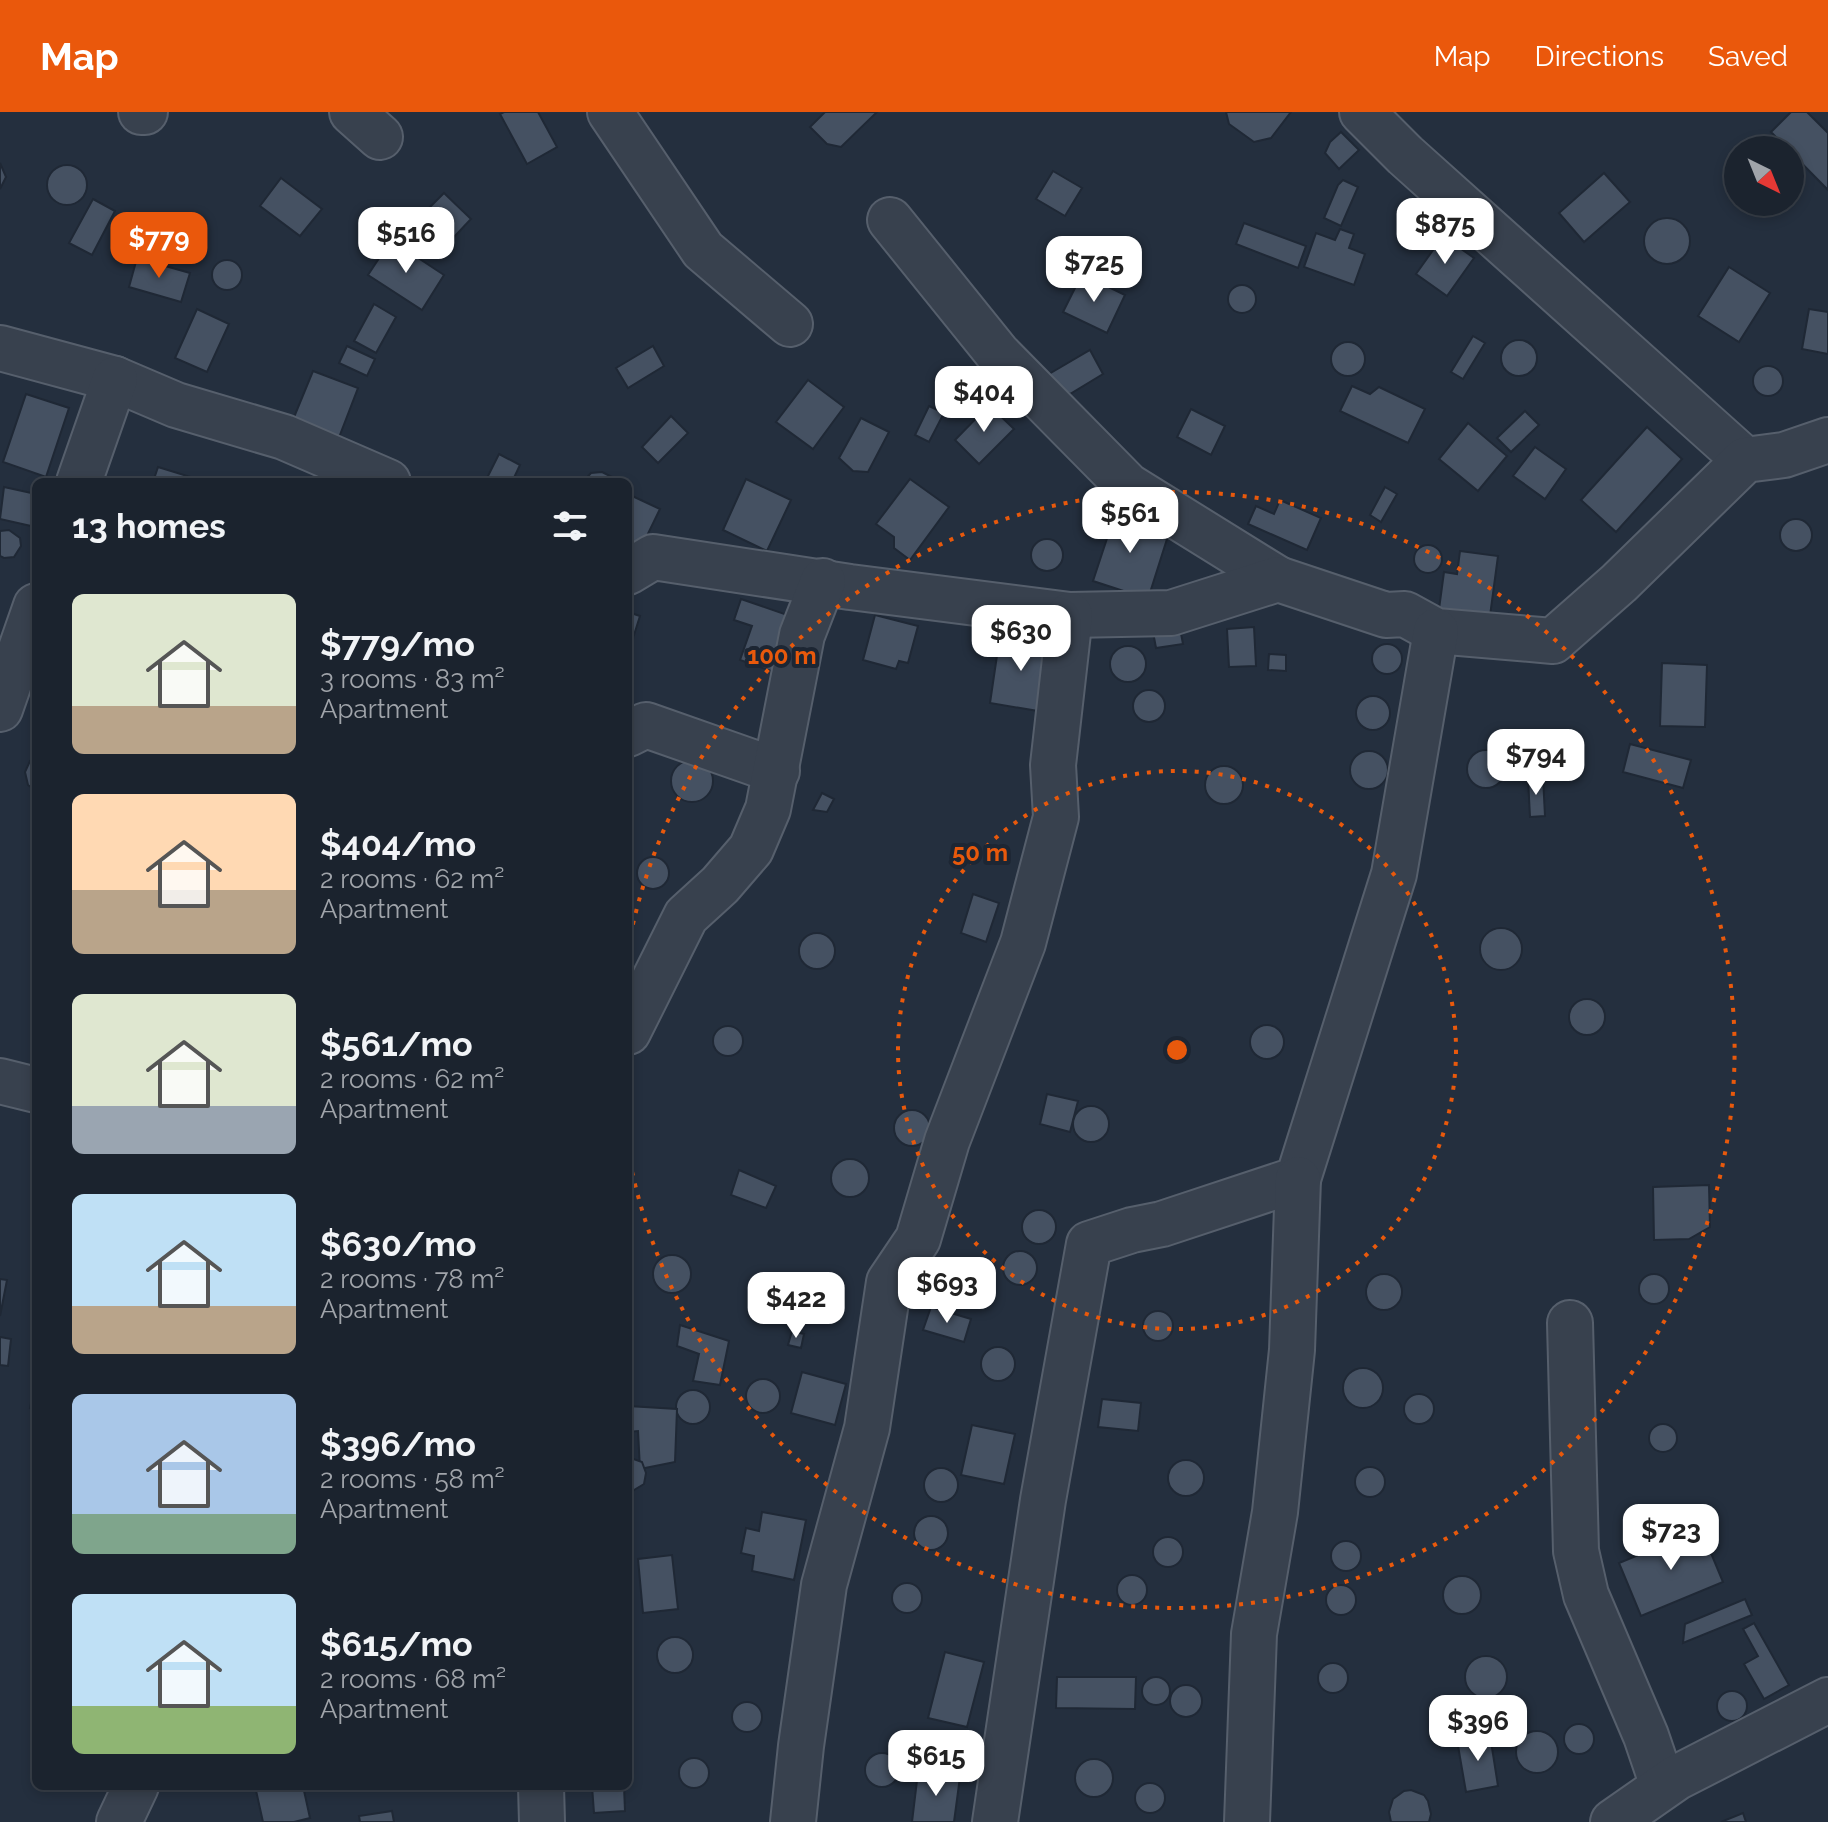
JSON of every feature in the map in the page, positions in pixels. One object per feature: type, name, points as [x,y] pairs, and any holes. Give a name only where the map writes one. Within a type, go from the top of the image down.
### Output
[{"type":"street","points":[[610,112],[703,250],[790,324]]},
{"type":"street","points":[[1362,112],[1544,282],[1745,460]]},
{"type":"street","points":[[890,220],[998,354],[1128,486],[1278,579],[1386,615],[1405,614],[1436,631],[1553,641],[1619,583],[1745,460],[1784,455],[1828,440]]},
{"type":"street","points":[[0,348],[115,379],[176,405],[284,437],[379,478]]},
{"type":"street","points":[[80,478],[115,379]]},
{"type":"street","points":[[632,570],[653,557],[850,587],[1070,615],[1171,613],[1278,579]]},
{"type":"street","points":[[632,1024],[686,916],[720,885],[751,849],[768,809],[802,635],[823,581]]},
{"type":"street","points":[[0,709],[23,612]]},
{"type":"street","points":[[793,1822],[824,1585],[867,1428],[889,1282],[918,1239],[947,1141],[1023,943],[1056,817],[1053,765],[1070,615]]},
{"type":"street","points":[[1247,1822],[1254,1634],[1275,1512],[1292,1350],[1298,1179],[1394,874],[1436,631]]},
{"type":"street","points":[[632,732],[646,725],[777,771]]},
{"type":"street","points":[[0,1081],[32,1089]]},
{"type":"street","points":[[995,1822],[1043,1500],[1089,1244],[1162,1224],[1298,1179]]},
{"type":"street","points":[[1570,1323],[1576,1551],[1586,1595],[1646,1736],[1663,1786]]},
{"type":"street","points":[[1613,1822],[1663,1786],[1828,1700]]},
{"type":"street","points":[[119,1822],[134,1790]]},
{"type":"street","points":[[541,1790],[542,1822]]},
{"type":"building","points":[[538,112],[557,147],[527,164],[500,114]]},
{"type":"building","points":[[825,112],[877,112],[841,147],[827,144],[810,127]]},
{"type":"building","points":[[1226,112],[1291,112],[1271,138],[1254,142],[1229,124]]},
{"type":"building","points":[[1791,112],[1807,112],[1828,133],[1828,190],[1804,166],[1804,136],[1775,136],[1771,132]]},
{"type":"building","points":[[1341,132],[1359,150],[1339,169],[1325,153],[1330,142]]},
{"type":"building","points":[[0,163],[6,177],[0,189]]},
{"type":"building","points":[[67,165],[81,171],[87,185],[81,199],[67,205],[53,199],[47,185],[53,171]]},
{"type":"building","points":[[1053,171],[1082,188],[1065,216],[1036,199]]},
{"type":"building","points":[[1604,173],[1630,202],[1584,242],[1559,213]]},
{"type":"building","points":[[281,178],[322,209],[300,236],[260,206]]},
{"type":"building","points":[[1343,180],[1358,187],[1341,226],[1324,218]]},
{"type":"building","points":[[444,193],[471,219],[454,237],[426,211]]},
{"type":"building","points":[[93,199],[115,211],[92,255],[69,243]]},
{"type":"building","points":[[1667,218],[1683,225],[1690,241],[1683,257],[1667,264],[1651,257],[1644,241],[1651,225]]},
{"type":"building","points":[[1244,223],[1306,246],[1298,268],[1236,244]]},
{"type":"building","points":[[1340,229],[1354,234],[1349,248],[1365,254],[1354,285],[1304,267],[1316,233],[1335,240]]},
{"type":"building","points":[[1443,236],[1474,258],[1447,296],[1416,274]]},
{"type":"building","points":[[391,240],[444,275],[422,310],[368,275]]},
{"type":"building","points":[[137,258],[190,273],[181,302],[129,287]]},
{"type":"building","points":[[227,260],[238,264],[242,275],[238,286],[227,290],[216,286],[212,275],[216,264]]},
{"type":"building","points":[[1729,267],[1770,293],[1739,342],[1698,316]]},
{"type":"building","points":[[1082,274],[1125,295],[1107,333],[1063,312]]},
{"type":"building","points":[[1242,285],[1252,289],[1256,299],[1252,309],[1242,313],[1232,309],[1228,299],[1232,289]]},
{"type":"building","points":[[374,304],[396,317],[376,353],[354,341]]},
{"type":"building","points":[[197,309],[229,324],[207,372],[175,358]]},
{"type":"building","points":[[1809,309],[1828,312],[1828,354],[1802,349]]},
{"type":"building","points":[[1473,336],[1485,343],[1463,379],[1451,372]]},
{"type":"building","points":[[1519,340],[1532,345],[1537,358],[1532,371],[1519,376],[1506,371],[1501,358],[1506,345]]},
{"type":"building","points":[[1348,342],[1360,347],[1365,359],[1360,371],[1348,376],[1336,371],[1331,359],[1336,347]]},
{"type":"building","points":[[347,346],[375,359],[367,376],[339,363]]},
{"type":"building","points":[[653,346],[664,366],[628,388],[616,368]]},
{"type":"building","points":[[1090,350],[1103,374],[1070,394],[1057,387],[1049,374]]},
{"type":"building","points":[[1768,366],[1779,370],[1783,381],[1779,392],[1768,396],[1757,392],[1753,381],[1757,370]]},
{"type":"building","points":[[313,371],[358,388],[338,440],[292,422]]},
{"type":"building","points":[[808,380],[844,407],[813,449],[776,422]]},
{"type":"building","points":[[1352,386],[1370,394],[1379,387],[1425,409],[1408,443],[1340,411]]},
{"type":"building","points":[[26,394],[69,408],[46,477],[3,462]]},
{"type":"building","points":[[989,405],[1014,429],[979,464],[955,440]]},
{"type":"building","points":[[929,406],[944,413],[929,442],[915,435]]},
{"type":"building","points":[[1191,409],[1225,426],[1211,455],[1177,437]]},
{"type":"building","points":[[1525,411],[1539,425],[1511,452],[1497,438]]},
{"type":"building","points":[[671,416],[688,433],[658,463],[642,447]]},
{"type":"building","points":[[861,418],[889,432],[868,472],[853,471],[839,458]]},
{"type":"building","points":[[1468,423],[1507,456],[1478,491],[1439,459]]},
{"type":"building","points":[[1647,427],[1682,459],[1616,532],[1581,500]]},
{"type":"building","points":[[1535,447],[1566,469],[1545,499],[1513,476]]},
{"type":"building","points":[[499,454],[520,465],[514,478],[487,478]]},
{"type":"building","points":[[158,467],[194,478],[154,478]]},
{"type":"building","points":[[602,472],[612,478],[587,478],[591,473]]},
{"type":"building","points":[[746,479],[791,500],[767,551],[723,530]]},
{"type":"building","points":[[910,479],[949,507],[910,560],[894,548],[894,537],[876,524]]},
{"type":"building","points":[[4,487],[32,493],[31,526],[0,519]]},
{"type":"building","points":[[1385,487],[1397,494],[1381,522],[1370,515]]},
{"type":"building","points":[[632,496],[660,509],[643,544],[632,545]]},
{"type":"building","points":[[1280,500],[1321,518],[1307,550],[1248,524],[1256,506],[1274,514]]},
{"type":"building","points":[[1118,505],[1148,514],[1142,531],[1167,539],[1148,599],[1093,581]]},
{"type":"building","points":[[1796,519],[1807,524],[1812,535],[1807,546],[1796,551],[1785,546],[1780,535],[1785,524]]},
{"type":"building","points":[[9,530],[20,538],[21,546],[14,557],[4,558],[0,556],[0,531]]},
{"type":"building","points":[[1047,539],[1059,543],[1063,555],[1059,567],[1047,571],[1035,567],[1031,555],[1035,543]]},
{"type":"building","points":[[1428,545],[1438,549],[1442,559],[1438,569],[1428,573],[1418,569],[1414,559],[1418,549]]},
{"type":"building","points":[[1460,551],[1498,556],[1490,616],[1439,609],[1444,572],[1457,574]]},
{"type":"building","points":[[741,599],[799,619],[780,674],[740,660],[752,626],[734,620]]},
{"type":"building","points":[[632,613],[640,616],[632,641]]},
{"type":"building","points":[[875,615],[918,626],[908,663],[899,661],[896,669],[863,660]]},
{"type":"building","points":[[1254,627],[1256,666],[1229,667],[1227,629]]},
{"type":"building","points":[[1180,628],[1183,644],[1156,648],[1153,632]]},
{"type":"building","points":[[1000,635],[1048,637],[1044,712],[990,703]]},
{"type":"building","points":[[1387,644],[1398,648],[1402,659],[1398,670],[1387,674],[1376,670],[1372,659],[1376,648]]},
{"type":"building","points":[[1128,646],[1141,651],[1146,664],[1141,677],[1128,682],[1115,677],[1110,664],[1115,651]]},
{"type":"building","points":[[1269,654],[1286,655],[1286,671],[1268,670]]},
{"type":"building","points":[[1662,663],[1707,665],[1705,727],[1660,726]]},
{"type":"building","points":[[1149,690],[1160,695],[1165,706],[1160,717],[1149,722],[1138,717],[1133,706],[1138,695]]},
{"type":"building","points":[[1373,696],[1385,701],[1390,713],[1385,725],[1373,730],[1361,725],[1356,713],[1361,701]]},
{"type":"building","points":[[1630,744],[1691,760],[1683,788],[1623,772]]},
{"type":"building","points":[[1486,750],[1499,756],[1505,769],[1499,782],[1486,788],[1473,782],[1467,769],[1473,756]]},
{"type":"building","points":[[1369,751],[1382,757],[1388,770],[1382,783],[1369,789],[1356,783],[1350,770],[1356,757]]},
{"type":"building","points":[[32,760],[32,788],[28,785],[25,772]]},
{"type":"building","points":[[692,760],[707,766],[713,781],[707,796],[692,802],[677,796],[671,781],[677,766]]},
{"type":"building","points":[[1224,766],[1237,772],[1243,785],[1237,798],[1224,804],[1211,798],[1205,785],[1211,772]]},
{"type":"building","points":[[1543,777],[1545,816],[1530,817],[1528,778]]},
{"type":"building","points":[[822,793],[834,799],[827,812],[813,810]]},
{"type":"building","points":[[653,857],[664,862],[669,873],[664,884],[653,889],[642,884],[637,873],[642,862]]},
{"type":"building","points":[[973,894],[999,903],[986,942],[961,933]]},
{"type":"building","points":[[1501,928],[1516,934],[1522,949],[1516,964],[1501,970],[1486,964],[1480,949],[1486,934]]},
{"type":"building","points":[[817,933],[830,938],[835,951],[830,964],[817,969],[804,964],[799,951],[804,938]]},
{"type":"building","points":[[1587,999],[1600,1004],[1605,1017],[1600,1030],[1587,1035],[1574,1030],[1569,1017],[1574,1004]]},
{"type":"building","points":[[1267,1025],[1279,1030],[1284,1042],[1279,1054],[1267,1059],[1255,1054],[1250,1042],[1255,1030]]},
{"type":"building","points":[[728,1026],[734,1027],[742,1035],[742,1047],[734,1055],[728,1056],[722,1055],[714,1047],[713,1041],[714,1035],[722,1027]]},
{"type":"building","points":[[1047,1094],[1078,1101],[1070,1132],[1040,1124]]},
{"type":"building","points":[[1091,1106],[1103,1112],[1109,1124],[1103,1136],[1091,1142],[1079,1136],[1073,1124],[1079,1112]]},
{"type":"building","points":[[912,1110],[925,1115],[930,1128],[925,1141],[912,1146],[899,1141],[894,1128],[899,1115]]},
{"type":"building","points":[[850,1159],[864,1164],[869,1178],[864,1192],[850,1197],[836,1192],[831,1178],[836,1164]]},
{"type":"building","points":[[739,1170],[776,1186],[766,1208],[731,1195]]},
{"type":"building","points":[[1709,1185],[1710,1227],[1689,1239],[1654,1240],[1653,1187]]},
{"type":"building","points":[[1039,1210],[1051,1215],[1056,1227],[1051,1239],[1039,1244],[1027,1239],[1022,1227],[1027,1215]]},
{"type":"building","points":[[1020,1251],[1032,1256],[1037,1268],[1032,1280],[1020,1285],[1008,1280],[1003,1268],[1008,1256]]},
{"type":"building","points":[[672,1255],[686,1260],[691,1274],[686,1288],[672,1293],[658,1288],[653,1274],[658,1260]]},
{"type":"building","points":[[1384,1274],[1397,1279],[1402,1292],[1397,1305],[1384,1310],[1371,1305],[1366,1292],[1371,1279]]},
{"type":"building","points":[[1654,1274],[1665,1278],[1669,1289],[1665,1300],[1654,1304],[1643,1300],[1639,1289],[1643,1278]]},
{"type":"building","points":[[0,1279],[7,1280],[0,1316]]},
{"type":"building","points":[[931,1307],[971,1319],[964,1342],[923,1330]]},
{"type":"building","points":[[1158,1311],[1164,1312],[1172,1320],[1172,1332],[1164,1340],[1158,1341],[1152,1340],[1144,1332],[1143,1326],[1144,1320],[1152,1312]]},
{"type":"building","points":[[680,1325],[729,1341],[720,1385],[693,1381],[699,1354],[677,1346]]},
{"type":"building","points":[[792,1331],[804,1334],[801,1348],[788,1345]]},
{"type":"building","points":[[0,1337],[11,1339],[8,1366],[0,1365]]},
{"type":"building","points":[[998,1347],[1010,1352],[1015,1364],[1010,1376],[998,1381],[986,1376],[981,1364],[986,1352]]},
{"type":"building","points":[[1363,1368],[1377,1374],[1383,1388],[1377,1402],[1363,1408],[1349,1402],[1343,1388],[1349,1374]]},
{"type":"building","points":[[802,1372],[846,1384],[835,1425],[791,1413]]},
{"type":"building","points":[[763,1379],[775,1384],[780,1396],[775,1408],[763,1413],[751,1408],[746,1396],[751,1384]]},
{"type":"building","points":[[693,1390],[705,1395],[710,1407],[705,1419],[693,1424],[681,1419],[676,1407],[681,1395]]},
{"type":"building","points":[[1419,1394],[1430,1398],[1434,1409],[1430,1420],[1419,1424],[1408,1420],[1404,1409],[1408,1398]]},
{"type":"building","points":[[1102,1399],[1141,1403],[1138,1431],[1098,1427]]},
{"type":"building","points":[[632,1406],[677,1409],[675,1462],[640,1469],[638,1431],[632,1432]]},
{"type":"building","points":[[1663,1424],[1673,1428],[1677,1438],[1673,1448],[1663,1452],[1653,1448],[1649,1438],[1653,1428]]},
{"type":"building","points":[[972,1425],[1015,1434],[1004,1484],[961,1475]]},
{"type":"building","points":[[632,1458],[642,1462],[646,1473],[644,1484],[632,1491]]},
{"type":"building","points":[[1186,1460],[1199,1465],[1204,1478],[1199,1491],[1186,1496],[1173,1491],[1168,1478],[1173,1465]]},
{"type":"building","points":[[1370,1467],[1376,1468],[1384,1476],[1384,1488],[1376,1496],[1370,1497],[1364,1496],[1356,1488],[1355,1482],[1356,1476],[1364,1468]]},
{"type":"building","points":[[941,1468],[953,1473],[958,1485],[953,1497],[941,1502],[929,1497],[924,1485],[929,1473]]},
{"type":"building","points":[[762,1512],[806,1520],[794,1580],[752,1571],[754,1556],[741,1553],[746,1528],[759,1531]]},
{"type":"building","points":[[931,1516],[943,1521],[948,1533],[943,1545],[931,1550],[919,1545],[914,1533],[919,1521]]},
{"type":"building","points":[[1701,1529],[1723,1582],[1641,1616],[1619,1563]]},
{"type":"building","points":[[1168,1537],[1174,1538],[1182,1546],[1182,1558],[1174,1566],[1168,1567],[1162,1566],[1154,1558],[1153,1552],[1154,1546],[1162,1538]]},
{"type":"building","points":[[1346,1541],[1352,1542],[1360,1550],[1360,1562],[1352,1570],[1346,1571],[1340,1570],[1332,1562],[1331,1556],[1332,1550],[1340,1542]]},
{"type":"building","points":[[672,1555],[678,1609],[643,1613],[638,1559]]},
{"type":"building","points":[[1132,1575],[1138,1576],[1146,1584],[1146,1596],[1138,1604],[1132,1605],[1126,1604],[1118,1596],[1117,1590],[1118,1584],[1126,1576]]},
{"type":"building","points":[[1462,1576],[1476,1581],[1481,1595],[1476,1609],[1462,1614],[1448,1609],[1443,1595],[1448,1581]]},
{"type":"building","points":[[907,1583],[913,1584],[921,1592],[921,1604],[913,1612],[907,1613],[901,1612],[893,1604],[892,1598],[893,1592],[901,1584]]},
{"type":"building","points":[[1341,1585],[1347,1586],[1355,1594],[1355,1606],[1347,1614],[1341,1615],[1335,1614],[1327,1606],[1326,1600],[1327,1594],[1335,1586]]},
{"type":"building","points":[[1745,1599],[1752,1615],[1683,1643],[1685,1624]]},
{"type":"building","points":[[1754,1623],[1789,1685],[1764,1699],[1744,1664],[1758,1656],[1743,1629]]},
{"type":"building","points":[[675,1637],[687,1643],[693,1655],[687,1667],[675,1673],[663,1667],[657,1655],[663,1643]]},
{"type":"building","points":[[945,1652],[984,1662],[967,1727],[928,1718]]},
{"type":"building","points":[[1486,1656],[1501,1662],[1507,1677],[1501,1692],[1486,1698],[1471,1692],[1465,1677],[1471,1662]]},
{"type":"building","points":[[1333,1663],[1339,1664],[1347,1672],[1347,1684],[1339,1692],[1333,1693],[1327,1692],[1319,1684],[1318,1678],[1319,1672],[1327,1664]]},
{"type":"building","points":[[1057,1677],[1136,1677],[1135,1709],[1056,1708]]},
{"type":"building","points":[[1156,1677],[1166,1681],[1170,1691],[1166,1701],[1156,1705],[1146,1701],[1142,1691],[1146,1681]]},
{"type":"building","points":[[1186,1685],[1198,1689],[1202,1701],[1198,1713],[1186,1717],[1174,1713],[1170,1701],[1174,1689]]},
{"type":"building","points":[[1732,1691],[1743,1695],[1747,1706],[1743,1717],[1732,1721],[1721,1717],[1717,1706],[1721,1695]]},
{"type":"building","points":[[747,1702],[753,1703],[761,1711],[761,1723],[753,1731],[747,1732],[741,1731],[733,1723],[732,1717],[733,1711],[741,1703]]},
{"type":"building","points":[[1579,1724],[1590,1728],[1594,1739],[1590,1750],[1579,1754],[1568,1750],[1564,1739],[1568,1728]]},
{"type":"building","points":[[1537,1731],[1552,1737],[1558,1752],[1552,1767],[1537,1773],[1522,1767],[1516,1752],[1522,1737]]},
{"type":"building","points":[[1490,1735],[1498,1786],[1466,1792],[1457,1740]]},
{"type":"building","points":[[882,1753],[894,1758],[899,1770],[894,1782],[882,1787],[870,1782],[865,1770],[870,1758]]},
{"type":"building","points":[[694,1758],[700,1759],[708,1767],[708,1779],[700,1787],[694,1788],[688,1787],[680,1779],[679,1773],[680,1767],[688,1759]]},
{"type":"building","points":[[1094,1759],[1107,1765],[1113,1778],[1107,1791],[1094,1797],[1081,1791],[1075,1778],[1081,1765]]},
{"type":"building","points":[[918,1772],[960,1777],[954,1822],[912,1822]]},
{"type":"building","points":[[1150,1783],[1161,1787],[1165,1798],[1161,1809],[1150,1813],[1139,1809],[1135,1798],[1139,1787]]},
{"type":"building","points":[[256,1790],[304,1790],[310,1818],[294,1822],[263,1822]]},
{"type":"building","points":[[592,1790],[624,1790],[625,1811],[594,1813]]},
{"type":"building","points":[[1411,1790],[1424,1795],[1428,1801],[1429,1822],[1391,1822],[1389,1812],[1393,1799]]},
{"type":"building","points":[[392,1811],[394,1822],[360,1822],[359,1816]]},
{"type":"building","points":[[1743,1813],[1746,1822],[1721,1822]]}]
